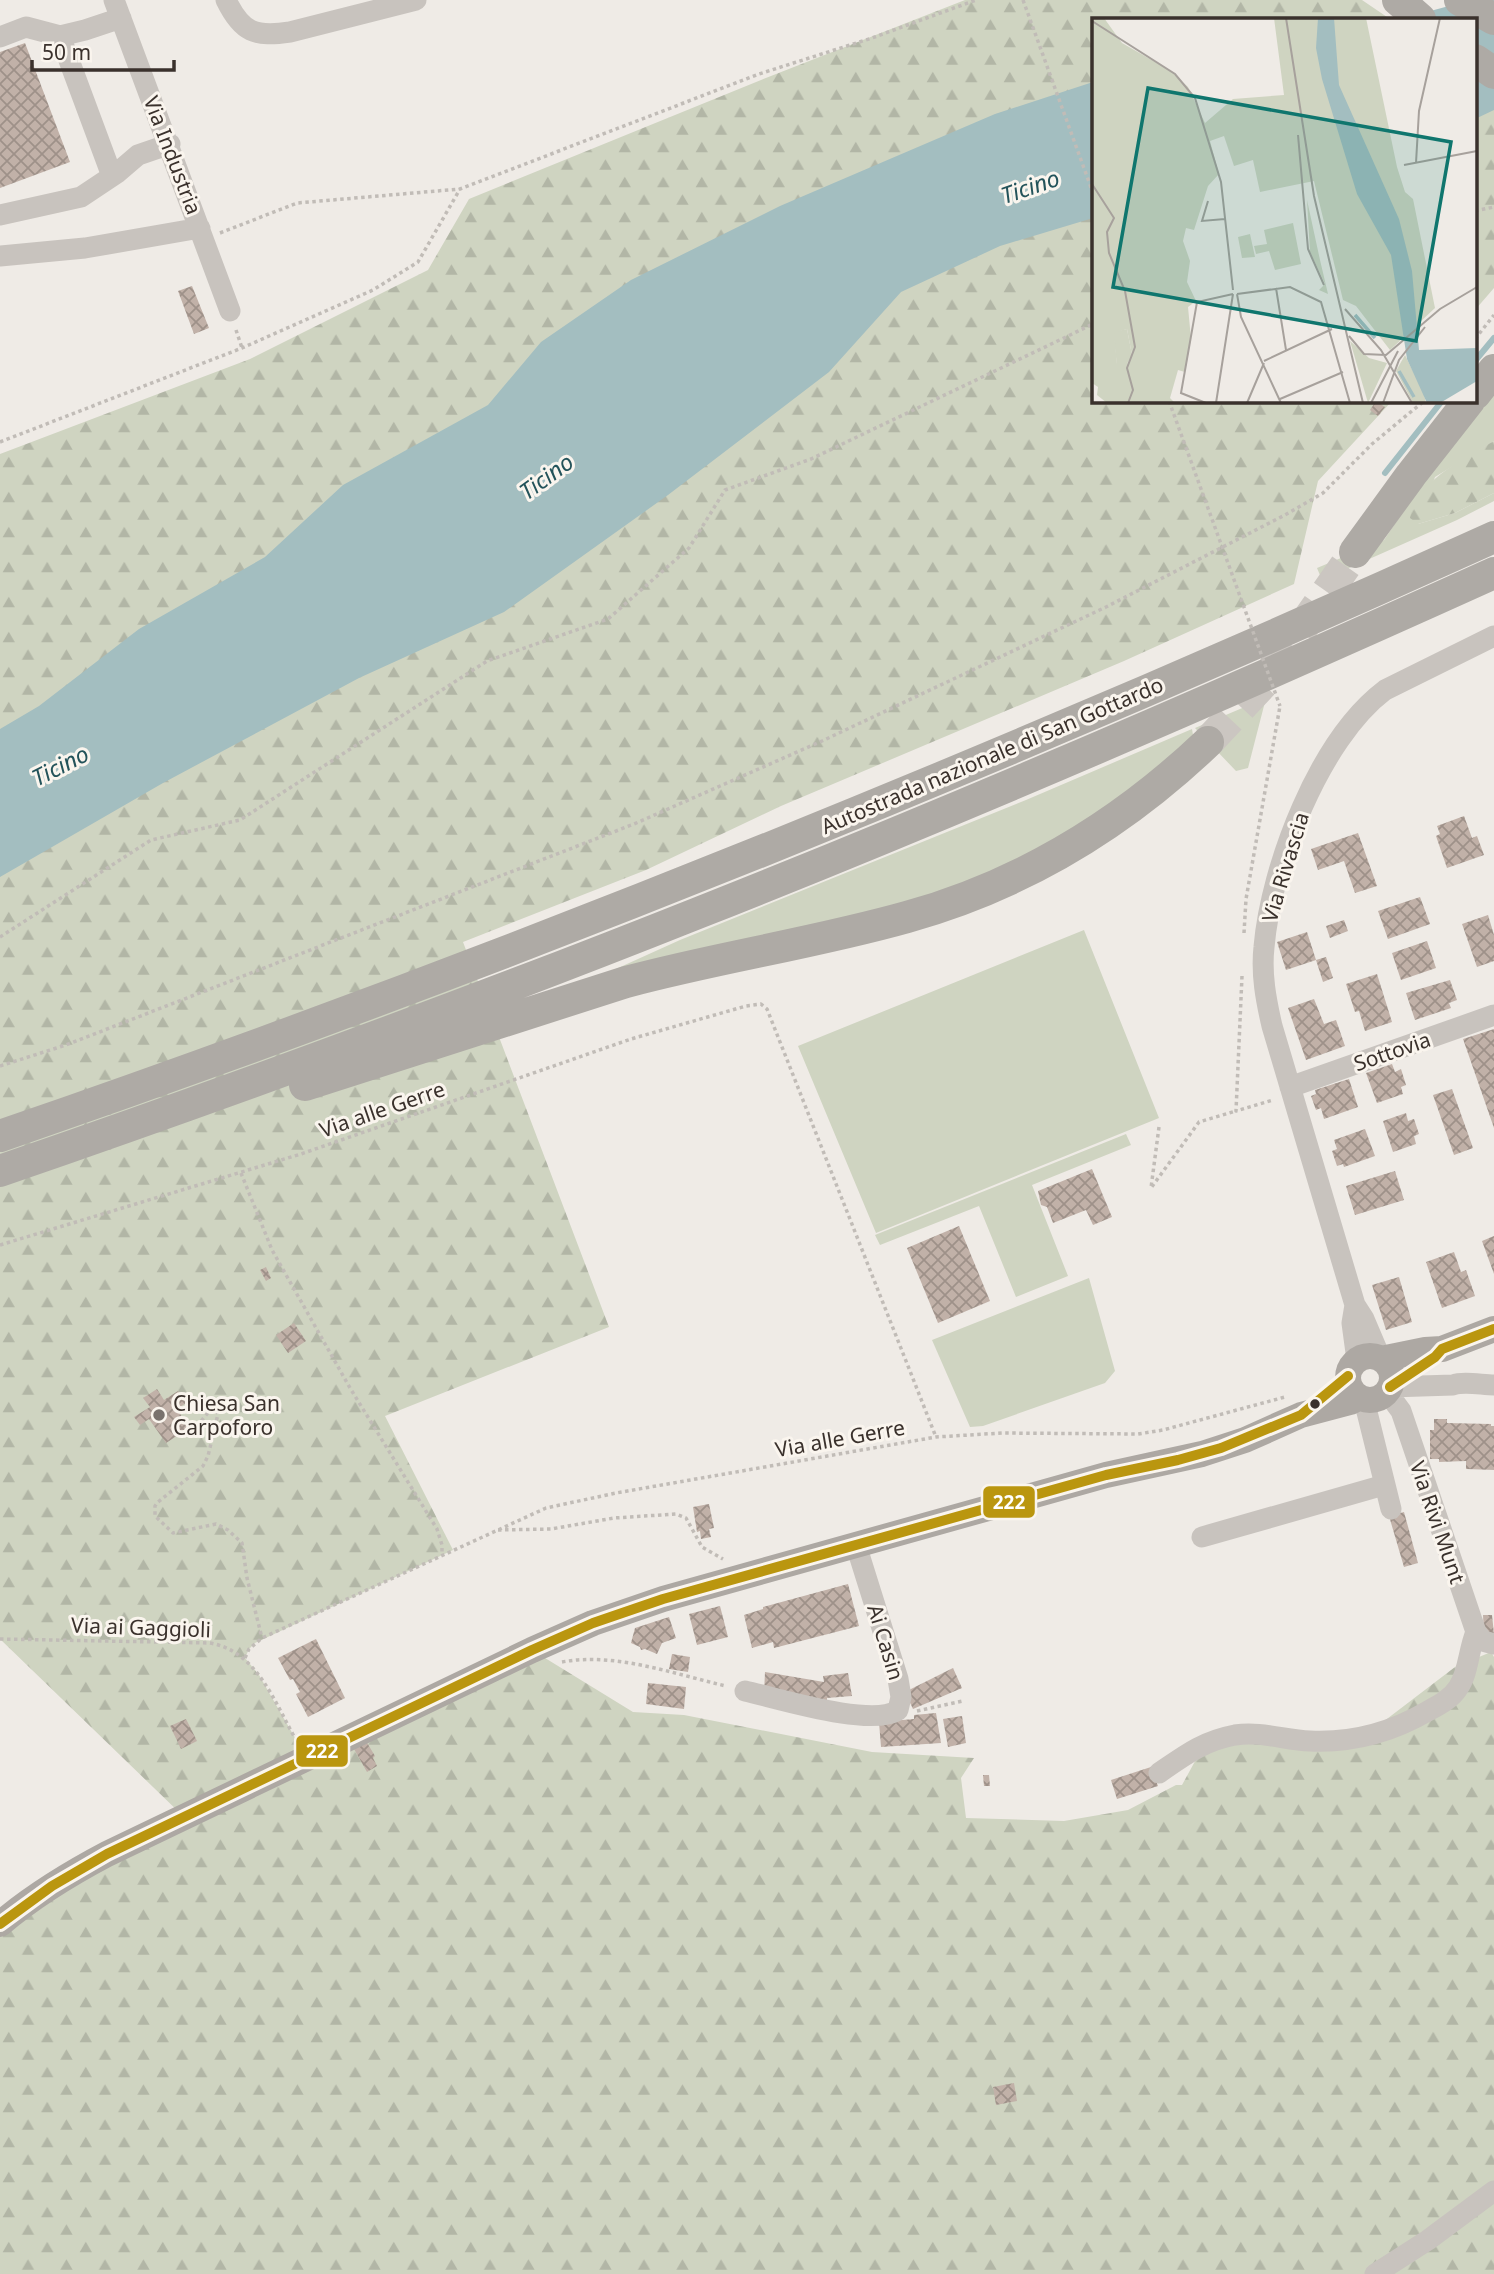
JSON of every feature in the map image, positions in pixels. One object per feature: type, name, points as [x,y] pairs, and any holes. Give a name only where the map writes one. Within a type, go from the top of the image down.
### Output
[{"type":"highway","points":[[1460,0],[1494,19]]},
{"type":"highway","points":[[1476,44],[1494,55]]},
{"type":"highway","points":[[1476,61],[1494,73]]},
{"type":"highway","points":[[1476,393],[1494,370]]},
{"type":"highway","points":[[1355,552],[1468,402]]},
{"type":"highway","points":[[1314,616],[1494,517]]},
{"type":"highway","points":[[1314,616],[1494,537]]},
{"type":"highway","points":[[0,1171],[427,1018],[775,883],[1094,750],[1494,573]]},
{"type":"highway","name":"Autostrada nazionale di San Gottardo","points":[[0,1136],[331,1018],[667,890],[1039,738],[1314,616]]},
{"type":"highway","points":[[149,1119],[184,1124],[626,982],[676,968],[876,926],[966,898],[1039,866],[1088,838],[1158,787],[1208,742]]},
{"type":"main road","points":[[0,1924],[71,1873],[306,1757],[593,1623],[663,1599],[1106,1475],[1202,1454],[1245,1440],[1303,1412],[1350,1402],[1369,1382],[1425,1350],[1442,1349],[1494,1329]]},
{"type":"street","points":[[226,0],[235,19],[251,31],[269,35],[416,0]]},
{"type":"street","points":[[0,37],[26,27],[60,36],[85,30],[118,9]]},
{"type":"street","name":"Via Industria","points":[[118,9],[230,311]]},
{"type":"street","points":[[60,36],[112,176]]},
{"type":"street","points":[[0,215],[81,197],[138,155],[170,144]]},
{"type":"street","points":[[0,256],[203,233]]},
{"type":"street","name":"Via Rivascia","points":[[1369,1382],[1364,1319],[1355,1306],[1265,998],[1264,948],[1270,906],[1287,847],[1309,793],[1338,741],[1372,700],[1398,683],[1494,636]]},
{"type":"street","name":"Sottovia","points":[[1290,1087],[1494,1015]]},
{"type":"street","points":[[1442,1349],[1458,1383]]},
{"type":"street","points":[[1391,1509],[1384,1485],[1369,1382],[1494,1384]]},
{"type":"street","name":"Via Rivi Munt","points":[[1369,1382],[1401,1411],[1476,1632]]},
{"type":"street","points":[[1202,1537],[1384,1485]]},
{"type":"street","name":"Ai Casin","points":[[745,1690],[849,1714],[882,1716],[898,1710],[901,1697],[898,1679],[856,1545]]},
{"type":"street","points":[[1476,1632],[1483,1641],[1494,1644]]},
{"type":"street","points":[[1159,1773],[1192,1749],[1232,1736],[1257,1734],[1326,1742],[1355,1739],[1396,1729],[1453,1695],[1463,1679],[1476,1632]]},
{"type":"street","points":[[1381,2270],[1428,2240],[1494,2191]]},
{"type":"path","points":[[203,233],[297,203],[460,189],[759,74],[872,38],[976,0]]},
{"type":"path","points":[[1023,0],[1092,190]]},
{"type":"path","points":[[0,442],[242,348],[373,290],[418,262],[460,189]]},
{"type":"path","points":[[1476,211],[1494,207]]},
{"type":"path","points":[[1476,338],[1494,315]]},
{"type":"path","points":[[0,937],[151,841],[240,820],[487,661],[608,619],[689,548],[725,490],[811,459],[1092,324]]},
{"type":"path","points":[[1169,402],[1280,706]]},
{"type":"path","points":[[0,1066],[66,1045],[621,829],[822,741],[1106,607],[1283,516],[1323,493],[1372,444],[1423,402]]},
{"type":"path","name":"Via alle Gerre","points":[[0,1245],[314,1150],[631,1039],[757,1004],[764,1006],[769,1015],[936,1437]]},
{"type":"path","points":[[1159,1127],[1151,1188],[1199,1122],[1236,1111]]},
{"type":"path","points":[[241,1173],[264,1234],[350,1388],[437,1529],[442,1555]]},
{"type":"path","name":"Via alle Gerre","points":[[245,1658],[249,1649],[262,1637],[546,1508],[616,1493],[936,1437],[1002,1433],[1138,1434],[1293,1396],[1303,1412]]},
{"type":"path","points":[[188,1437],[211,1409],[216,1410],[218,1414],[203,1466],[158,1502],[155,1516],[173,1533],[216,1524],[228,1530],[242,1543],[247,1578],[262,1637]]},
{"type":"path","points":[[498,1530],[551,1529],[614,1518],[676,1514],[686,1518],[697,1540],[711,1553],[754,1574]]},
{"type":"path","name":"Via ai Gaggioli","points":[[0,1639],[211,1643],[228,1647],[245,1658],[259,1675],[306,1757]]},
{"type":"path","points":[[554,1664],[586,1659],[615,1660],[745,1690]]},
{"type":"path","points":[[898,1710],[915,1712],[963,1700]]},
{"type":"green space","points":[[965,0],[1362,0],[1389,18],[1092,18],[1092,402],[1391,402],[1318,481],[1294,584],[1124,661],[781,806],[646,870],[463,942],[609,1327],[385,1416],[453,1550],[255,1643],[245,1658],[259,1675],[306,1757],[532,1650],[633,1712],[684,1715],[872,1752],[974,1758],[961,1778],[966,1818],[1064,1821],[1128,1810],[1176,1785],[1182,1785],[1205,1743],[1358,1741],[1455,1667],[1491,1652],[1494,1657],[1494,2274],[0,2274],[0,1924],[184,1817],[0,1639],[0,454],[250,359],[428,270],[469,199]]},
{"type":"green space","points":[[1476,78],[1494,91],[1494,288],[1476,309]]},
{"type":"green space","points":[[1494,392],[1494,441],[1435,477],[1418,524],[1455,513],[1494,493],[1494,501],[1322,580],[1317,568],[1384,540],[1429,473]]},
{"type":"green space","points":[[1494,441],[1494,493],[1455,513],[1418,524],[1410,518],[1413,506],[1421,494],[1443,472]]},
{"type":"green space","points":[[1266,698],[1248,768],[1236,771],[1195,728]]},
{"type":"green space","points":[[1192,729],[1193,735],[1159,777],[983,885],[607,973],[680,940],[1026,800]]},
{"type":"green space","points":[[1084,930],[1159,1118],[876,1233],[798,1046]]},
{"type":"green space","points":[[1126,1134],[1131,1145],[1032,1185],[1068,1276],[1016,1297],[979,1206],[880,1245],[875,1235]]},
{"type":"green space","points":[[1089,1278],[1115,1371],[1105,1383],[983,1426],[970,1427],[932,1340]]},
{"type":"water","points":[[1471,0],[1494,0],[1494,110],[1476,119],[1476,18],[1405,18]]},
{"type":"water","name":"Ticino","points":[[1092,82],[1092,218],[1000,246],[901,292],[829,372],[668,495],[504,612],[359,678],[163,783],[0,877],[0,729],[39,706],[139,629],[265,557],[343,485],[488,405],[541,342],[631,280],[780,206],[995,114]]},
{"type":"building","points":[[25,43],[70,162],[0,188],[0,52]]},
{"type":"building","points":[[192,286],[209,328],[194,334],[178,291]]},
{"type":"building","points":[[1375,402],[1385,407],[1378,416],[1370,410]]},
{"type":"building","points":[[1464,816],[1472,838],[1477,836],[1484,855],[1447,868],[1436,836],[1440,834],[1437,826]]},
{"type":"building","points":[[1358,833],[1377,886],[1355,893],[1344,861],[1318,870],[1311,849]]},
{"type":"building","points":[[1420,897],[1430,924],[1388,939],[1378,911]]},
{"type":"building","points":[[1488,915],[1494,935],[1494,961],[1477,967],[1462,924]]},
{"type":"building","points":[[1344,920],[1348,931],[1330,938],[1326,926]]},
{"type":"building","points":[[1307,932],[1316,960],[1286,970],[1277,942]]},
{"type":"building","points":[[1427,941],[1436,968],[1401,980],[1392,953]]},
{"type":"building","points":[[1326,957],[1333,978],[1323,982],[1316,960]]},
{"type":"building","points":[[1377,974],[1392,1022],[1365,1031],[1359,1011],[1355,1012],[1346,984]]},
{"type":"building","points":[[1450,980],[1457,1000],[1449,1003],[1451,1008],[1415,1020],[1406,993]]},
{"type":"building","points":[[1314,999],[1324,1024],[1336,1020],[1345,1046],[1306,1060],[1288,1008]]},
{"type":"building","points":[[1494,1029],[1494,1128],[1463,1039]]},
{"type":"building","points":[[1392,1064],[1395,1072],[1401,1069],[1406,1085],[1401,1087],[1403,1094],[1377,1103],[1366,1073]]},
{"type":"building","points":[[1349,1079],[1358,1107],[1324,1119],[1321,1108],[1316,1110],[1311,1096],[1316,1094],[1315,1090]]},
{"type":"building","points":[[1452,1089],[1473,1148],[1454,1155],[1433,1095]]},
{"type":"building","points":[[1406,1113],[1408,1121],[1414,1119],[1419,1134],[1414,1136],[1416,1144],[1393,1152],[1383,1121]]},
{"type":"building","points":[[1365,1129],[1375,1156],[1344,1167],[1343,1164],[1337,1166],[1332,1151],[1337,1149],[1334,1140]]},
{"type":"building","points":[[1092,1169],[1112,1217],[1093,1225],[1086,1210],[1053,1223],[1047,1207],[1041,1205],[1038,1191]]},
{"type":"building","points":[[1395,1171],[1404,1200],[1355,1215],[1346,1186]]},
{"type":"building","points":[[959,1226],[990,1301],[938,1323],[907,1248]]},
{"type":"building","points":[[1494,1236],[1494,1274],[1482,1241]]},
{"type":"building","points":[[1454,1252],[1461,1272],[1466,1270],[1475,1296],[1442,1308],[1426,1262]]},
{"type":"building","points":[[266,1267],[271,1278],[266,1281],[260,1270]]},
{"type":"building","points":[[1399,1277],[1412,1322],[1386,1330],[1372,1285]]},
{"type":"building","points":[[294,1323],[306,1341],[288,1353],[276,1335]]},
{"type":"building","name":"Chiesa San Carpoforo","points":[[157,1389],[164,1400],[178,1391],[186,1403],[177,1409],[189,1428],[166,1443],[149,1419],[140,1425],[134,1417],[150,1407],[143,1398]]},
{"type":"building","points":[[1434,1419],[1447,1419],[1447,1423],[1494,1426],[1494,1470],[1466,1469],[1466,1461],[1439,1462],[1439,1459],[1430,1459],[1430,1430],[1434,1430]]},
{"type":"building","points":[[709,1504],[714,1528],[709,1529],[711,1537],[701,1539],[700,1531],[697,1532],[693,1507]]},
{"type":"building","points":[[1404,1512],[1418,1563],[1404,1567],[1389,1516]]},
{"type":"building","points":[[848,1584],[859,1626],[774,1648],[773,1642],[752,1648],[744,1615],[763,1607]]},
{"type":"building","points":[[720,1606],[728,1637],[697,1645],[689,1614]]},
{"type":"building","points":[[1483,1615],[1492,1615],[1494,1634],[1484,1635]]},
{"type":"building","points":[[669,1617],[676,1638],[662,1643],[657,1654],[641,1650],[631,1643],[635,1628]]},
{"type":"building","points":[[316,1639],[345,1698],[308,1717],[296,1694],[300,1692],[278,1658]]},
{"type":"building","points":[[672,1654],[690,1657],[688,1672],[669,1669]]},
{"type":"building","points":[[953,1668],[962,1688],[913,1709],[905,1692]]},
{"type":"building","points":[[765,1672],[824,1682],[823,1676],[848,1673],[852,1696],[827,1698],[827,1701],[764,1693]]},
{"type":"building","points":[[648,1683],[686,1687],[684,1709],[646,1704]]},
{"type":"building","points":[[936,1713],[941,1743],[881,1747],[879,1722],[914,1719],[914,1715]]},
{"type":"building","points":[[962,1716],[966,1743],[948,1747],[943,1719]]},
{"type":"building","points":[[186,1719],[197,1741],[181,1749],[170,1726]]},
{"type":"building","points":[[366,1741],[375,1756],[373,1758],[377,1766],[367,1772],[354,1749]]},
{"type":"building","points":[[1151,1767],[1158,1786],[1117,1799],[1111,1780]]},
{"type":"building","points":[[983,1775],[989,1775],[990,1786],[984,1786]]},
{"type":"building","points":[[1014,2083],[1017,2101],[996,2105],[993,2087]]},
{"type":"waterway","points":[[1476,360],[1494,338]]},
{"type":"waterway","points":[[1385,473],[1441,402]]},
{"type":"tunnel","points":[[1208,742],[1265,681],[1355,552]]},
{"type":"transit line","name":"222","points":[[1390,1387],[1435,1357],[1442,1349],[1494,1329]]},
{"type":"transit line","name":"222","points":[[0,1924],[52,1886],[107,1854],[593,1623],[663,1599],[1106,1475],[1221,1448],[1301,1415],[1348,1376]]},
{"type":"place","name":"Chiesa San Carpoforo","points":[[159,1415]]}]
